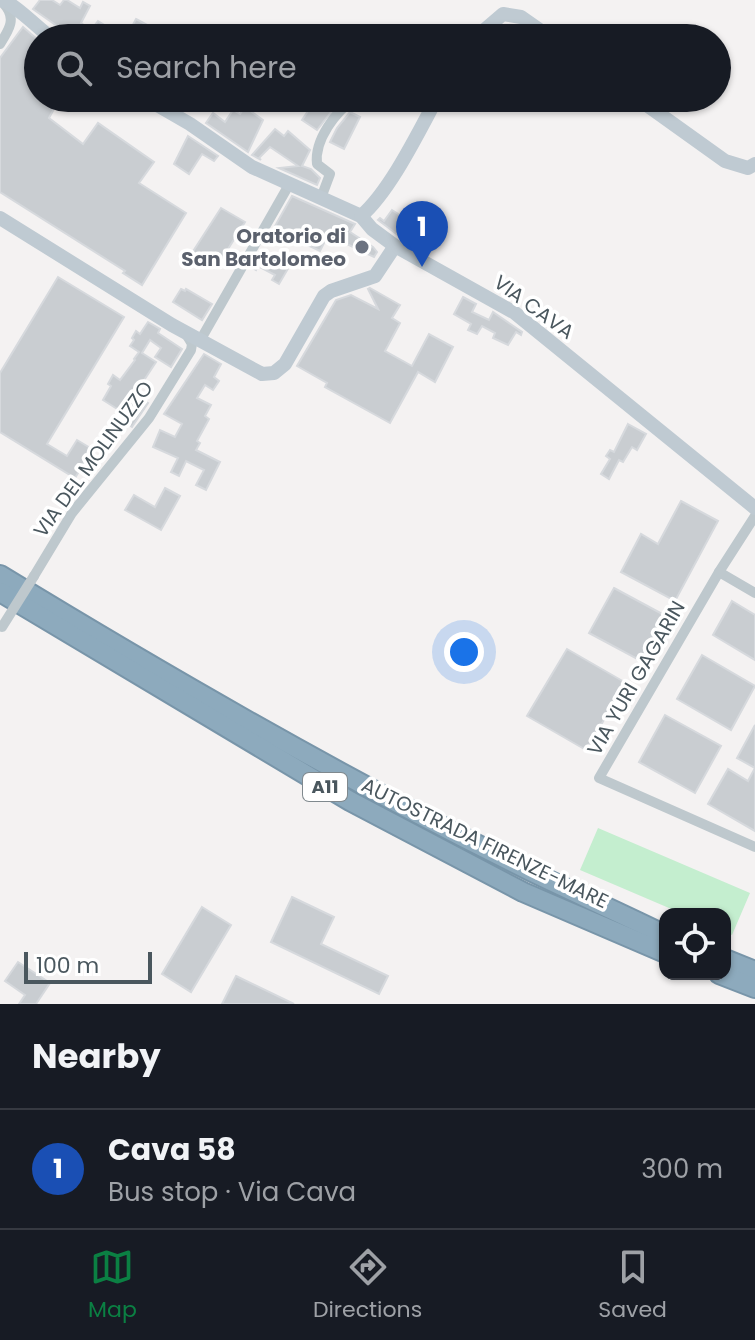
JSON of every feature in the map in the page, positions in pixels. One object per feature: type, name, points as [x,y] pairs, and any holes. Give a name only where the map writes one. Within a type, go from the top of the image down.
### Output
[{"type":"highway","name":"AUTOSTRADA FIRENZE-MARE","points":[[0,575],[90,630],[354,780],[530,871],[659,932]]},
{"type":"highway","name":"AUTOSTRADA FIRENZE-MARE","points":[[0,592],[350,801],[523,892],[659,950]]},
{"type":"highway","points":[[731,961],[755,971]]},
{"type":"highway","points":[[731,979],[755,988]]},
{"type":"street","points":[[6,1],[31,24]]},
{"type":"street","points":[[0,44],[9,29],[11,17],[6,1]]},
{"type":"street","points":[[491,24],[503,14],[512,14],[531,24]]},
{"type":"street","name":"VIA CAVA","points":[[169,112],[252,167],[361,216],[372,229],[395,246],[515,313],[755,508]]},
{"type":"street","points":[[321,198],[330,174],[317,164],[316,154],[338,112]]},
{"type":"street","points":[[361,216],[387,185],[429,112]]},
{"type":"street","points":[[657,112],[725,161],[748,168],[755,164]]},
{"type":"street","name":"VIA DEL MOLINUZZO","points":[[1,629],[72,513],[149,418],[290,183]]},
{"type":"street","points":[[0,218],[183,331],[196,344],[262,374],[274,373],[285,364],[324,296],[375,276],[395,246]]},
{"type":"street","name":"VIA YURI GAGARIN","points":[[755,516],[599,778],[755,847]]},
{"type":"street","points":[[719,572],[755,593]]},
{"type":"green space","points":[[598,828],[750,893],[732,935],[731,908],[669,908],[580,870]]},
{"type":"building","points":[[40,0],[52,0],[60,5],[67,0],[80,8],[83,2],[90,6],[82,24],[54,24],[33,9]]},
{"type":"building","points":[[23,27],[24,112],[52,112],[49,118],[83,144],[98,123],[154,162],[139,183],[186,213],[142,285],[0,192],[0,58]]},
{"type":"building","points":[[232,112],[252,112],[263,120],[248,152],[206,123],[213,113],[225,122]]},
{"type":"building","points":[[307,112],[331,112],[317,130],[302,120]]},
{"type":"building","points":[[350,112],[360,117],[344,149],[330,142]]},
{"type":"building","points":[[275,129],[284,136],[288,131],[310,150],[302,166],[311,169],[320,178],[317,185],[279,168],[298,166],[270,147],[259,158],[261,160],[252,155]]},
{"type":"building","points":[[188,136],[218,156],[214,161],[202,154],[189,174],[174,164]]},
{"type":"building","points":[[292,196],[355,224],[350,232],[373,247],[377,252],[374,257],[328,235],[320,251],[307,245],[290,230],[284,241],[274,235],[279,227],[275,226]]},
{"type":"building","points":[[221,208],[245,222],[216,268],[192,253]]},
{"type":"building","points":[[392,210],[403,217],[400,222],[409,228],[402,238],[378,220],[384,221]]},
{"type":"building","points":[[260,251],[289,267],[279,284],[272,280],[275,275],[258,266],[256,270],[251,267]]},
{"type":"building","points":[[58,277],[124,317],[47,444],[67,456],[77,440],[92,449],[75,478],[0,432],[0,373]]},
{"type":"building","points":[[370,288],[400,305],[392,318],[400,323],[385,351],[412,366],[429,334],[453,347],[435,382],[418,372],[390,423],[325,387],[327,383],[297,366],[336,300],[351,295],[378,309]]},
{"type":"building","points":[[181,289],[212,304],[202,320],[173,302]]},
{"type":"building","points":[[463,297],[476,304],[472,312],[489,320],[493,312],[522,332],[521,335],[516,332],[508,345],[493,338],[495,333],[482,326],[477,334],[468,330],[471,324],[454,314]]},
{"type":"building","points":[[148,322],[182,349],[171,367],[155,357],[161,348],[150,340],[142,353],[156,362],[135,394],[148,403],[132,427],[118,418],[122,412],[103,400],[113,375],[120,380],[135,360],[139,352],[130,346],[134,340],[132,338],[136,331],[140,334]]},
{"type":"building","points":[[204,354],[221,364],[214,377],[219,381],[213,390],[205,385],[197,398],[211,405],[205,416],[209,419],[197,441],[200,443],[196,450],[220,462],[206,490],[196,485],[204,470],[186,461],[179,476],[171,472],[178,458],[153,447],[160,430],[175,437],[182,424],[164,414]]},
{"type":"building","points":[[628,424],[646,434],[637,450],[632,447],[623,462],[619,460],[609,479],[601,474],[610,459],[606,456],[610,450],[614,452]]},
{"type":"building","points":[[165,488],[180,496],[161,530],[125,510],[134,495],[155,507]]},
{"type":"building","points":[[681,501],[718,521],[675,601],[621,572],[641,534],[658,544]]},
{"type":"building","points":[[614,588],[666,616],[641,661],[589,633]]},
{"type":"building","points":[[732,601],[755,615],[755,660],[713,635]]},
{"type":"building","points":[[567,649],[626,683],[586,750],[527,716]]},
{"type":"building","points":[[702,655],[755,686],[731,730],[677,699]]},
{"type":"building","points":[[665,715],[721,746],[695,793],[639,762]]},
{"type":"building","points":[[755,725],[755,768],[737,758]]},
{"type":"building","points":[[755,768],[755,831],[708,804],[728,769],[748,781]]},
{"type":"building","points":[[292,897],[334,917],[321,944],[388,976],[379,994],[271,942]]},
{"type":"building","points":[[202,907],[231,925],[191,992],[162,974]]},
{"type":"building","points":[[18,962],[50,983],[36,1004],[19,1004],[25,995],[5,981]]},
{"type":"building","points":[[236,976],[294,1004],[222,1004]]},
{"type":"place","name":"Oratorio di San Bartolomeo","points":[[362,247]]},
{"type":"place","name":"Cava 58","points":[[422,267]]}]
